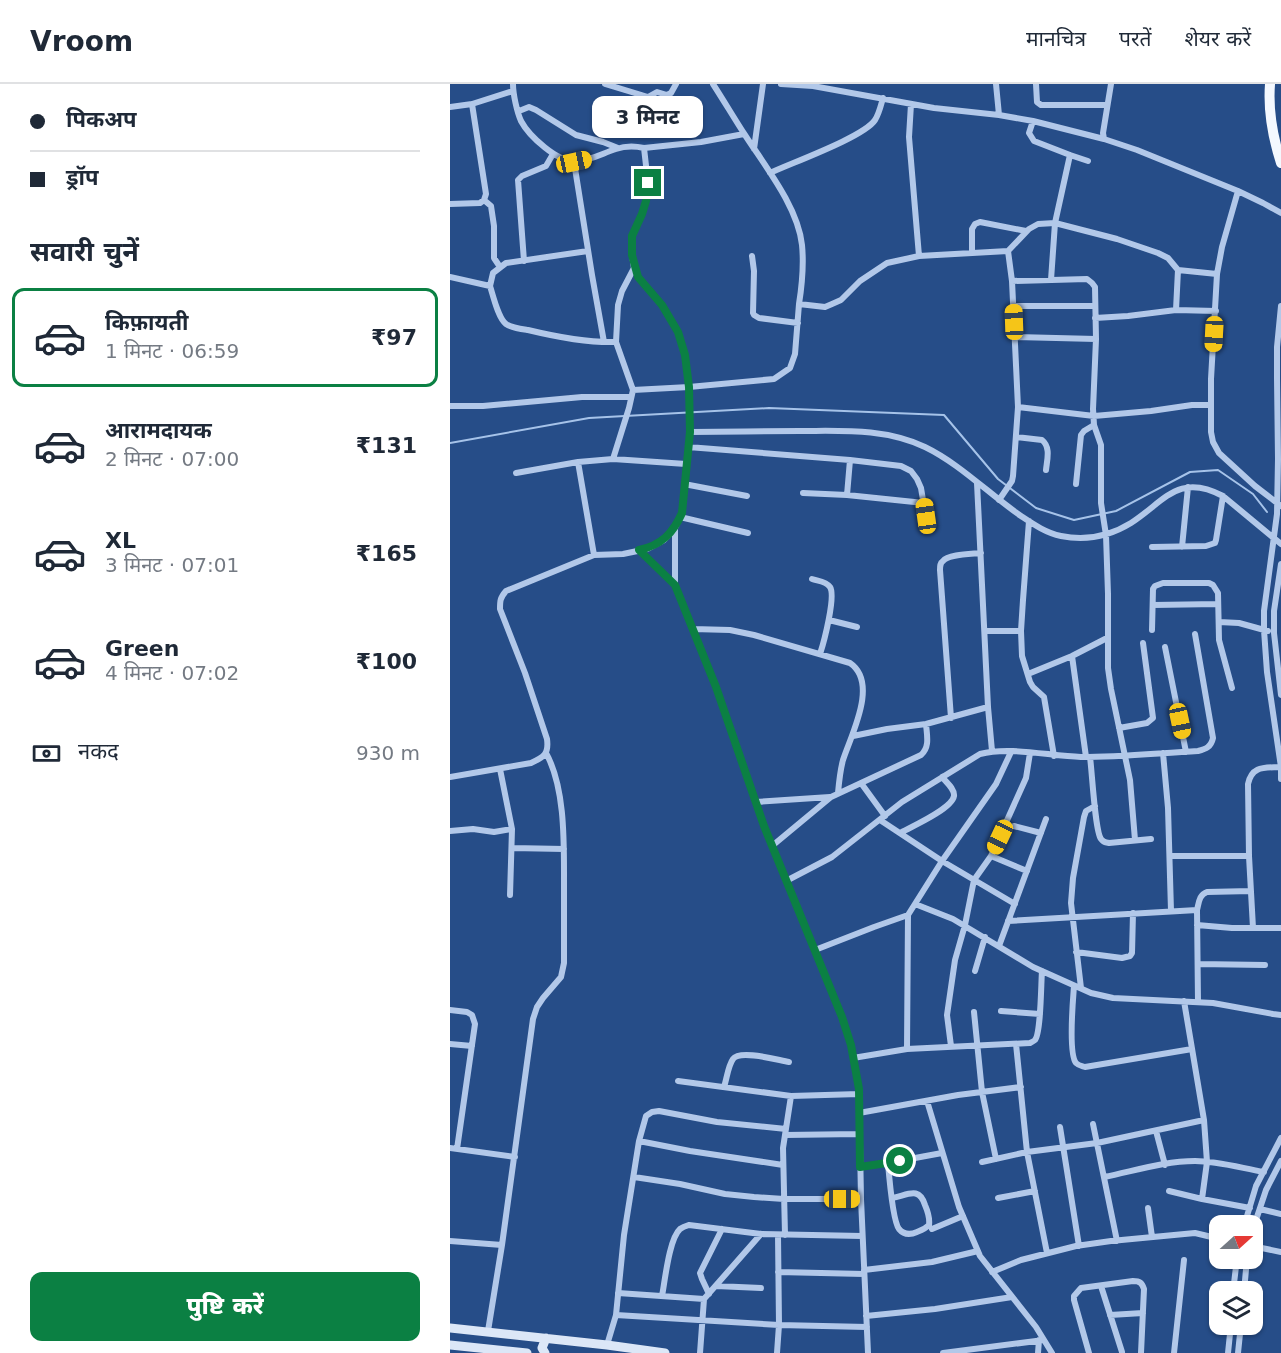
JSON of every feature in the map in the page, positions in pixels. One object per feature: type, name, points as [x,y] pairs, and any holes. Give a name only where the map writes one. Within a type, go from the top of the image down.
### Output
[{"type":"main road","points":[[1270,84],[1272,124],[1281,163]]},
{"type":"main road","points":[[450,1328],[664,1353]]},
{"type":"main road","points":[[522,1352],[525,1346],[524,1336]]},
{"type":"main road","points":[[545,1353],[542,1347],[546,1338]]},
{"type":"main road","points":[[450,1345],[528,1353]]},
{"type":"street","points":[[605,84],[648,97],[657,92],[667,95],[671,93],[676,84]]},
{"type":"street","points":[[633,390],[774,379],[790,368],[795,354],[802,276],[802,244],[799,228],[793,212],[770,173],[713,84]]},
{"type":"street","points":[[754,149],[763,84]]},
{"type":"street","points":[[781,84],[813,86],[934,108],[999,115],[1104,139],[1238,190],[1281,213]]},
{"type":"street","points":[[996,84],[999,115]]},
{"type":"street","points":[[1036,84],[1037,102],[1041,105],[1107,105]]},
{"type":"street","points":[[1104,139],[1111,84]]},
{"type":"street","points":[[450,107],[472,104],[513,88],[521,121],[532,135],[553,154],[574,162],[593,158],[618,148],[635,146],[644,148],[701,142],[744,134]]},
{"type":"street","points":[[770,173],[867,128],[876,120],[883,98]]},
{"type":"street","points":[[450,204],[480,203],[486,194],[472,104]]},
{"type":"street","points":[[911,104],[909,137],[919,256]]},
{"type":"street","points":[[519,111],[529,107],[576,135],[618,148]]},
{"type":"street","points":[[1033,122],[1029,133],[1034,141],[1088,161]]},
{"type":"street","points":[[450,777],[531,763],[542,758],[548,747],[525,673],[500,609],[500,601],[506,591],[594,555],[623,554],[646,549],[664,540],[675,528],[682,513],[690,429],[689,387],[685,355],[678,332],[662,305],[638,277],[632,255],[632,236],[646,201],[648,183],[644,148]]},
{"type":"street","points":[[524,261],[518,180],[546,166],[553,154]]},
{"type":"street","points":[[1051,280],[1055,223],[1070,155]]},
{"type":"street","points":[[574,162],[604,342]]},
{"type":"street","points":[[1238,190],[1217,274],[1211,432],[1219,453],[1255,486],[1279,504]]},
{"type":"street","points":[[484,200],[491,206],[494,226],[494,258],[500,267]]},
{"type":"street","points":[[972,253],[972,229],[975,224],[980,222],[1026,231]]},
{"type":"street","points":[[799,304],[825,307],[841,300],[860,281],[887,263],[919,256],[1008,251],[1026,231],[1038,224],[1055,223],[1118,239],[1168,258],[1178,270],[1176,310]]},
{"type":"street","points":[[588,251],[506,263],[493,273],[490,285],[501,318],[506,324],[555,337],[616,342]]},
{"type":"street","points":[[999,500],[1012,481],[1018,407],[1012,280],[1008,251]]},
{"type":"street","points":[[752,256],[754,315],[759,318],[798,323]]},
{"type":"street","points":[[613,459],[633,390],[616,342],[618,304],[634,268]]},
{"type":"street","points":[[1178,270],[1217,274]]},
{"type":"street","points":[[450,277],[490,285]]},
{"type":"street","points":[[1012,280],[1087,279],[1095,287],[1096,339],[1093,409],[1094,425],[1101,445],[1101,503],[1108,594],[1108,668],[1132,794],[1135,840]]},
{"type":"street","points":[[1013,306],[1095,306]]},
{"type":"street","points":[[1281,306],[1277,347],[1279,504],[1264,610],[1268,672],[1281,779]]},
{"type":"street","points":[[1095,318],[1176,310],[1216,311]]},
{"type":"street","points":[[1014,337],[1096,339]]},
{"type":"street","points":[[450,406],[632,397]]},
{"type":"street","points":[[1018,407],[1094,416],[1211,405]]},
{"type":"street","points":[[1076,484],[1081,435],[1094,425]]},
{"type":"street","points":[[690,429],[858,431],[886,434],[925,447],[1038,527],[1060,536],[1081,538],[1105,532],[1133,522],[1176,490],[1199,487],[1223,496],[1275,536],[1281,544]]},
{"type":"street","points":[[1016,437],[1045,442],[1048,449],[1046,470]]},
{"type":"street","points":[[688,447],[901,466],[911,471],[921,488],[928,530]]},
{"type":"street","points":[[516,473],[578,462],[613,459],[686,464]]},
{"type":"street","points":[[847,495],[849,460]]},
{"type":"street","points":[[578,462],[594,555]]},
{"type":"street","points":[[977,483],[992,751]]},
{"type":"street","points":[[684,484],[747,496]]},
{"type":"street","points":[[1182,547],[1188,487]]},
{"type":"street","points":[[802,493],[924,503]]},
{"type":"street","points":[[1152,547],[1206,546],[1215,543],[1223,496]]},
{"type":"street","points":[[680,517],[748,533]]},
{"type":"street","points":[[1029,520],[1022,656],[1033,687],[1044,697],[1054,756]]},
{"type":"street","points":[[675,528],[675,585],[716,687],[772,846],[842,1017],[853,1058],[859,1095],[862,1236],[868,1353]]},
{"type":"street","points":[[639,550],[675,585]]},
{"type":"street","points":[[951,718],[941,563],[944,558],[950,556],[981,553]]},
{"type":"street","points":[[1281,564],[1274,611],[1274,633],[1281,695]]},
{"type":"street","points":[[812,579],[827,584],[832,593],[829,620],[820,654]]},
{"type":"street","points":[[1152,630],[1155,585],[1163,583],[1209,583],[1213,585],[1218,593],[1219,640],[1233,688]]},
{"type":"street","points":[[1153,606],[1218,604]]},
{"type":"street","points":[[829,620],[857,627]]},
{"type":"street","points":[[1219,622],[1239,623],[1274,633]]},
{"type":"street","points":[[693,629],[730,630],[754,635],[850,663],[856,667],[862,685],[861,707],[844,759],[838,793]]},
{"type":"street","points":[[985,632],[1022,631]]},
{"type":"street","points":[[786,881],[832,857],[902,802],[980,754],[992,751],[1088,757],[1186,752],[1208,748],[1213,738],[1195,633]]},
{"type":"street","points":[[1028,674],[1107,639]]},
{"type":"street","points":[[1119,728],[1147,723],[1153,718],[1143,643]]},
{"type":"street","points":[[1165,647],[1186,752]]},
{"type":"street","points":[[1072,656],[1099,835],[1104,842],[1109,843],[1151,839]]},
{"type":"street","points":[[853,736],[926,724],[988,707]]},
{"type":"street","points":[[772,846],[831,797],[921,755],[926,751],[928,745],[926,724]]},
{"type":"street","points":[[907,1049],[908,915],[942,861],[996,784],[1011,752]]},
{"type":"street","points":[[488,1331],[515,1157],[533,1019],[543,998],[561,977],[564,963],[564,832],[554,769],[546,753]]},
{"type":"street","points":[[951,1046],[947,1015],[955,960],[974,880],[991,856],[1026,778],[1030,753]]},
{"type":"street","points":[[1163,753],[1168,808],[1171,911]]},
{"type":"street","points":[[1253,928],[1248,784],[1254,771],[1281,767]]},
{"type":"street","points":[[500,768],[512,829],[510,895]]},
{"type":"street","points":[[900,833],[936,814],[954,799],[952,788],[942,777]]},
{"type":"street","points":[[861,783],[882,818],[900,833],[1015,904]]},
{"type":"street","points":[[756,802],[831,797]]},
{"type":"street","points":[[1095,806],[1086,811],[1084,817],[1072,885],[1071,903],[1077,987],[1072,1036],[1074,1058],[1076,1063],[1085,1067],[1192,1049]]},
{"type":"street","points":[[999,946],[1046,819]]},
{"type":"street","points":[[1014,826],[1041,833]]},
{"type":"street","points":[[450,831],[472,829],[494,832],[512,829]]},
{"type":"street","points":[[512,848],[564,849]]},
{"type":"street","points":[[991,856],[1027,871]]},
{"type":"street","points":[[1170,856],[1250,856]]},
{"type":"street","points":[[1198,1002],[1197,910],[1200,897],[1207,892],[1251,891]]},
{"type":"street","points":[[915,904],[965,925],[1042,971],[1091,993],[1113,998],[1213,1003],[1281,1015]]},
{"type":"street","points":[[1008,921],[1197,910]]},
{"type":"street","points":[[1076,952],[1122,958],[1130,956],[1132,953],[1132,913]]},
{"type":"street","points":[[815,950],[908,915]]},
{"type":"street","points":[[1197,925],[1281,928]]},
{"type":"street","points":[[975,971],[985,937]]},
{"type":"street","points":[[1198,964],[1265,965]]},
{"type":"street","points":[[853,1058],[907,1049],[1016,1044],[1035,1040],[1040,1014],[1042,971]]},
{"type":"street","points":[[1184,1001],[1204,1120],[1207,1172],[1202,1199]]},
{"type":"street","points":[[450,1010],[467,1012],[472,1015],[474,1024],[453,1148],[515,1157]]},
{"type":"street","points":[[1000,1011],[1040,1014]]},
{"type":"street","points":[[974,1012],[982,1092],[996,1159]]},
{"type":"street","points":[[450,1044],[472,1046]]},
{"type":"street","points":[[1016,1044],[1028,1152],[1047,1253]]},
{"type":"street","points":[[724,1087],[731,1062],[738,1054],[789,1062]]},
{"type":"street","points":[[678,1081],[791,1096],[859,1095]]},
{"type":"street","points":[[859,1113],[1021,1087]]},
{"type":"street","points":[[777,1353],[778,1272],[784,1199],[783,1165],[785,1132],[791,1096]]},
{"type":"street","points":[[927,1101],[963,1216],[978,1251],[1052,1353]]},
{"type":"street","points":[[607,1345],[616,1315],[624,1235],[639,1141],[646,1116],[659,1111],[785,1132],[860,1134]]},
{"type":"street","points":[[982,1162],[1063,1146],[1097,1143],[1204,1120]]},
{"type":"street","points":[[1093,1124],[1117,1241]]},
{"type":"street","points":[[1060,1127],[1079,1246]]},
{"type":"street","points":[[1156,1131],[1165,1165]]},
{"type":"street","points":[[1248,1215],[1256,1186],[1281,1138]]},
{"type":"street","points":[[639,1141],[783,1165]]},
{"type":"street","points":[[860,1167],[942,1153]]},
{"type":"street","points":[[1258,1215],[1266,1190],[1277,1175],[1281,1161]]},
{"type":"street","points":[[1104,1177],[1184,1162],[1207,1162],[1264,1172]]},
{"type":"street","points":[[888,1163],[892,1198],[900,1231],[905,1234],[915,1233],[929,1225],[929,1215],[920,1194],[913,1193],[892,1198]]},
{"type":"street","points":[[634,1177],[725,1194],[784,1199],[861,1199]]},
{"type":"street","points":[[998,1198],[1035,1191]]},
{"type":"street","points":[[1169,1191],[1250,1208]]},
{"type":"street","points":[[1148,1208],[1152,1237]]},
{"type":"street","points":[[1260,1209],[1281,1214]]},
{"type":"street","points":[[932,1228],[963,1216]]},
{"type":"street","points":[[662,1296],[669,1255],[678,1230],[683,1227],[761,1234],[862,1236]]},
{"type":"street","points":[[700,1353],[702,1321],[707,1296],[700,1273],[722,1229]]},
{"type":"street","points":[[992,1272],[1021,1260],[1079,1246],[1195,1233],[1209,1236]]},
{"type":"street","points":[[618,1293],[707,1296],[761,1234]]},
{"type":"street","points":[[450,1241],[502,1245]]},
{"type":"street","points":[[1263,1248],[1281,1252]]},
{"type":"street","points":[[778,1272],[864,1272],[932,1262],[978,1251]]},
{"type":"street","points":[[1174,1353],[1184,1260]]},
{"type":"street","points":[[1089,1353],[1074,1296],[1081,1288],[1139,1281],[1144,1289],[1140,1353]]},
{"type":"street","points":[[716,1286],[761,1288]]},
{"type":"street","points":[[1101,1286],[1122,1353]]},
{"type":"street","points":[[866,1316],[935,1309],[1012,1297]]},
{"type":"street","points":[[1110,1315],[1143,1313]]},
{"type":"street","points":[[616,1315],[779,1325],[867,1327]]},
{"type":"street","points":[[1228,1353],[1229,1335]]},
{"type":"street","points":[[1239,1353],[1240,1335]]},
{"type":"street","points":[[943,1353],[1042,1340]]},
{"type":"street","points":[[1038,1353],[1042,1340]]},
{"type":"waterway","points":[[450,443],[589,418],[769,408],[944,415],[998,479],[1036,508],[1074,520],[1116,511],[1190,472],[1218,470],[1253,494],[1267,512]]},
{"type":"route","points":[[648,183],[646,201],[632,236],[634,268],[638,277],[662,305],[678,332],[685,355],[689,387],[690,432],[682,513],[675,528],[664,540],[639,550],[675,585],[716,687],[764,826],[842,1017],[851,1045],[859,1089],[860,1167],[900,1161]]}]
